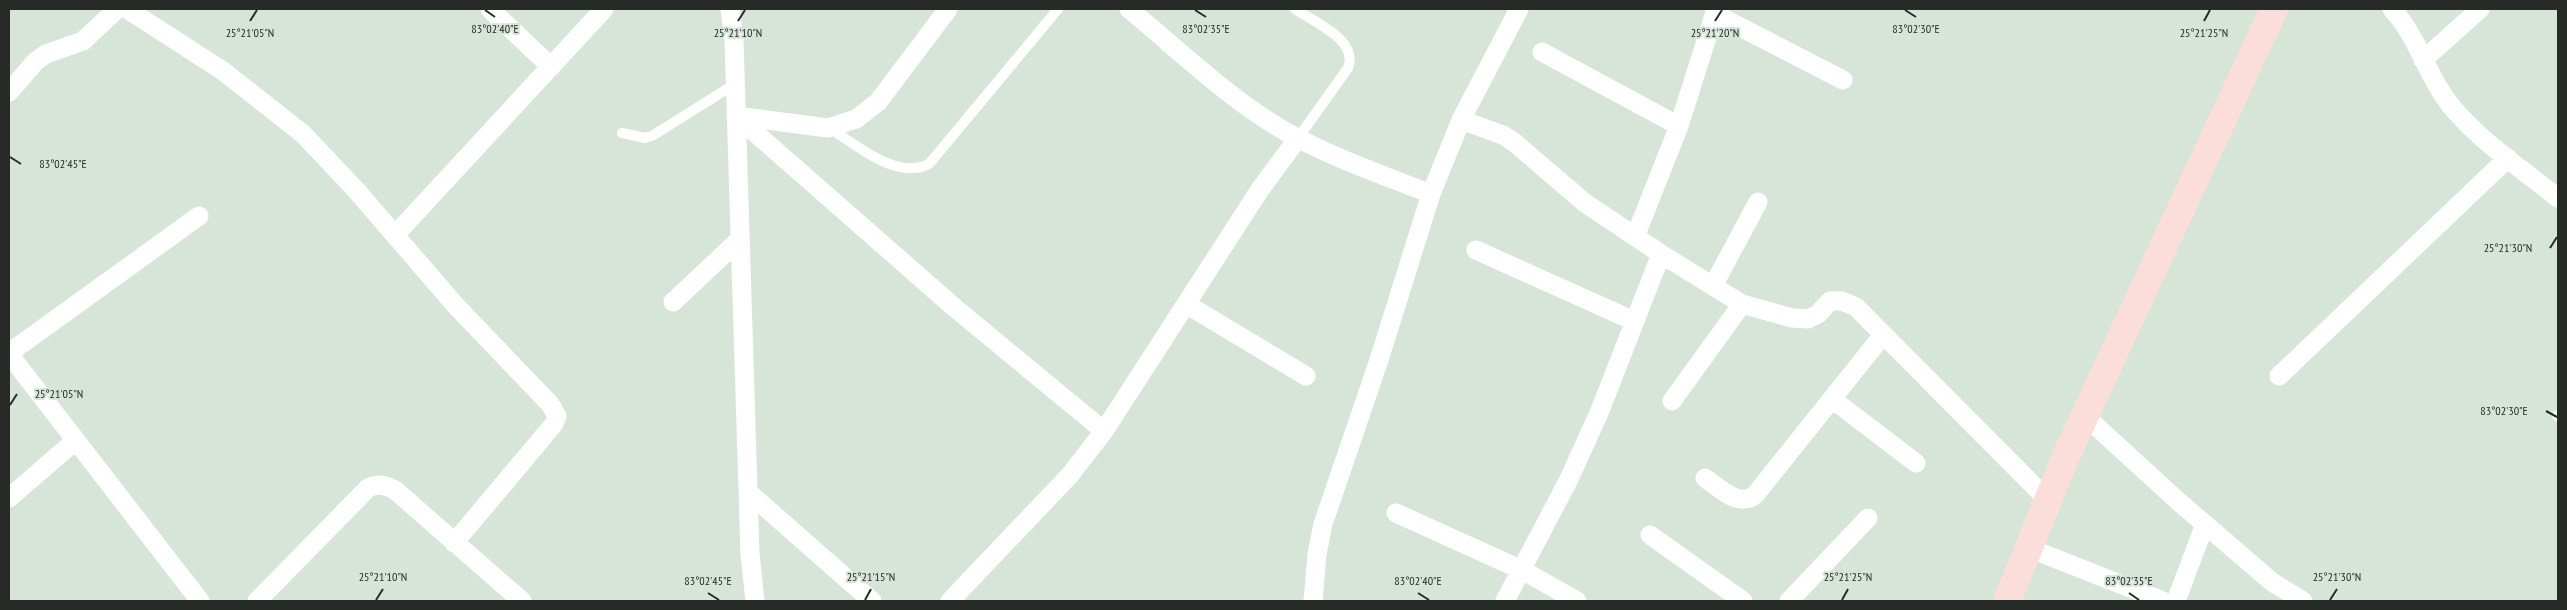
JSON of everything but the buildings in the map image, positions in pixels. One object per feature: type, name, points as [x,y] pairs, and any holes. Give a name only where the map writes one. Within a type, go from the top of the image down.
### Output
[{"type":"main road","points":[[2006,601],[2030,548],[2067,454],[2086,417],[2274,9]]},
{"type":"street","points":[[9,92],[36,61],[46,54],[83,40],[117,9]]},
{"type":"street","points":[[127,9],[223,71],[272,108],[330,161],[456,306],[550,404],[557,416],[554,424],[454,543]]},
{"type":"street","points":[[490,9],[551,67]]},
{"type":"street","points":[[395,235],[604,9]]},
{"type":"street","points":[[730,9],[735,84],[750,554],[755,601]]},
{"type":"street","points":[[736,116],[828,128],[856,119],[878,102],[948,9]]},
{"type":"street","points":[[1129,9],[1245,104],[1298,138],[1318,148],[1432,194]]},
{"type":"street","points":[[1314,601],[1317,554],[1323,524],[1378,363],[1432,194],[1461,120],[1519,9]]},
{"type":"street","points":[[2394,9],[2411,35],[2435,83],[2452,106],[2474,130],[2558,198]]},
{"type":"street","points":[[2423,60],[2480,9]]},
{"type":"street","points":[[1636,237],[1679,126],[1715,11],[1843,80]]},
{"type":"street","points":[[1542,52],[1679,126]]},
{"type":"street","points":[[736,116],[955,308],[1104,430]]},
{"type":"street","points":[[1461,120],[1502,135],[1515,143],[1585,203],[1660,254],[1742,304],[1792,318],[1808,319],[1818,314],[1830,301],[1842,301],[1856,308],[2049,501]]},
{"type":"street","points":[[950,601],[1070,475],[1104,430],[1260,191],[1298,138]]},
{"type":"street","points":[[2279,376],[2508,158]]},
{"type":"street","points":[[1713,286],[1758,202]]},
{"type":"street","points":[[199,216],[9,353],[75,442],[200,601]]},
{"type":"street","points":[[673,302],[740,239]]},
{"type":"street","points":[[1476,250],[1634,321]]},
{"type":"street","points":[[1505,601],[1568,481],[1599,413],[1660,254]]},
{"type":"street","points":[[1186,304],[1306,376]]},
{"type":"street","points":[[1672,401],[1742,304]]},
{"type":"street","points":[[1705,478],[1734,498],[1748,500],[1755,495],[1883,335]]},
{"type":"street","points":[[1832,399],[1916,463]]},
{"type":"street","points":[[2086,417],[2272,582],[2303,601]]},
{"type":"street","points":[[9,498],[75,442]]},
{"type":"street","points":[[257,601],[368,488],[376,484],[395,490],[522,601]]},
{"type":"street","points":[[748,492],[872,601]]},
{"type":"street","points":[[1396,513],[1522,570],[1565,598]]},
{"type":"street","points":[[1789,601],[1868,518]]},
{"type":"street","points":[[2176,601],[2205,524]]},
{"type":"street","points":[[1650,535],[1743,601]]},
{"type":"street","points":[[2030,548],[2163,601]]},
{"type":"lane","points":[[828,128],[887,163],[904,169],[919,169],[929,164],[1058,9]]},
{"type":"lane","points":[[1295,9],[1342,41],[1350,50],[1351,60],[1348,68],[1298,138]]},
{"type":"lane","points":[[622,133],[644,138],[652,136],[735,84]]}]
